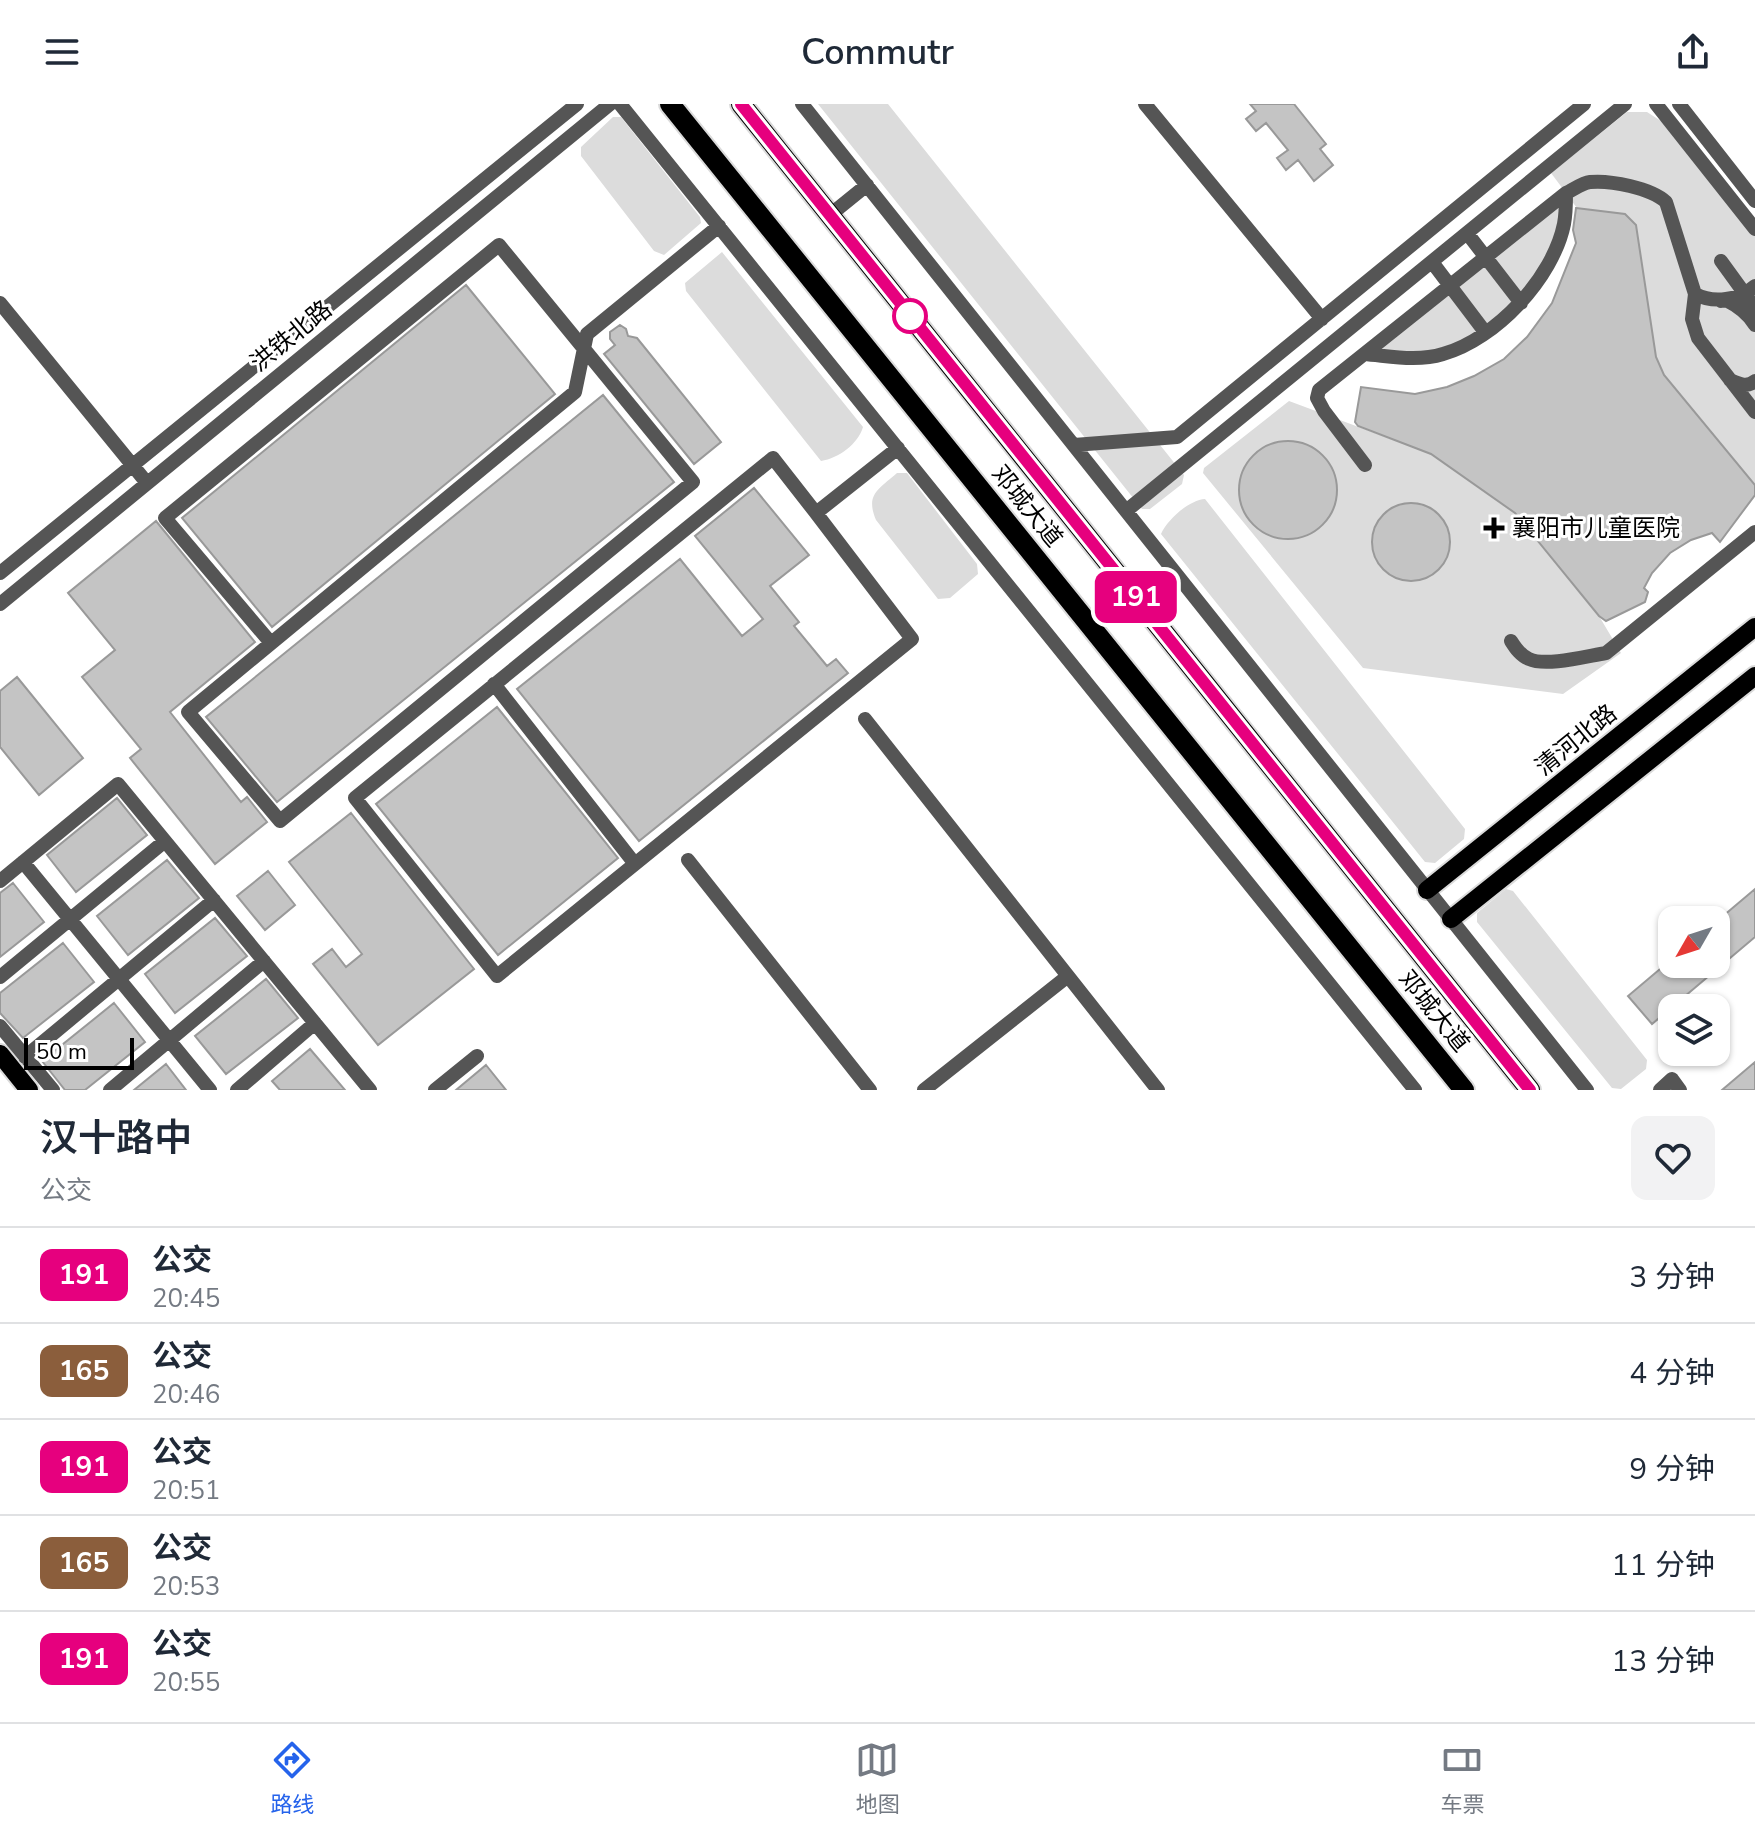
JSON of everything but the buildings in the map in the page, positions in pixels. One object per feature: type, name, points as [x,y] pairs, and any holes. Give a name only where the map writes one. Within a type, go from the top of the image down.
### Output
[{"type":"highway","name":"邓城大道","points":[[670,104],[1464,1090]]},
{"type":"highway","name":"邓城大道","points":[[741,104],[1530,1090]]},
{"type":"main road","name":"清河北路","points":[[1427,890],[1755,627]]},
{"type":"main road","points":[[1451,919],[1755,676]]},
{"type":"main road","points":[[0,1054],[29,1090]]},
{"type":"street","name":"洪铁北路","points":[[0,573],[577,104]]},
{"type":"street","name":"洪铁北路","points":[[0,604],[610,104]]},
{"type":"street","points":[[620,104],[1415,1090]]},
{"type":"street","points":[[802,104],[1587,1090]]},
{"type":"street","points":[[1145,104],[1322,319]]},
{"type":"street","points":[[1074,445],[1177,437],[1584,104]]},
{"type":"street","points":[[1126,511],[1625,104]]},
{"type":"street","points":[[1656,104],[1755,229]]},
{"type":"street","points":[[1679,104],[1755,201]]},
{"type":"street","points":[[1365,465],[1324,411],[1317,398],[1319,390],[1566,193],[1588,182],[1644,188],[1658,194],[1666,202],[1695,294],[1692,319],[1696,332],[1708,353],[1754,411]]},
{"type":"street","points":[[830,215],[867,185]]},
{"type":"street","points":[[1364,354],[1411,359],[1443,354],[1485,332],[1521,303],[1556,249],[1565,223],[1566,193]]},
{"type":"street","points":[[271,643],[165,518],[499,245],[584,348],[693,482],[280,821],[188,712],[575,392],[584,348],[587,334],[719,226]]},
{"type":"street","points":[[1467,233],[1521,303]]},
{"type":"street","points":[[1721,261],[1751,290],[1755,308]]},
{"type":"street","points":[[1432,262],[1485,332]]},
{"type":"street","points":[[1696,332],[1703,308],[1751,290]]},
{"type":"street","points":[[1695,294],[1703,299],[1726,300],[1746,313],[1755,325]]},
{"type":"street","points":[[0,303],[147,483]]},
{"type":"street","points":[[1729,380],[1740,385],[1751,385],[1755,381]]},
{"type":"street","points":[[1754,411],[1755,389]]},
{"type":"street","points":[[816,513],[898,448]]},
{"type":"street","points":[[773,458],[816,513],[912,639],[497,976],[355,798],[773,458]]},
{"type":"street","points":[[1511,641],[1520,654],[1532,661],[1606,653],[1755,532]]},
{"type":"street","points":[[494,684],[635,864]]},
{"type":"street","points":[[865,719],[1158,1090]]},
{"type":"street","points":[[0,881],[118,784],[370,1090]]},
{"type":"street","points":[[0,977],[165,841]]},
{"type":"street","points":[[688,860],[870,1090]]},
{"type":"street","points":[[23,862],[210,1090]]},
{"type":"street","points":[[25,1057],[214,900]]},
{"type":"street","points":[[110,1090],[264,961]]},
{"type":"street","points":[[924,1090],[1068,976]]},
{"type":"street","points":[[237,1090],[315,1023]]},
{"type":"street","points":[[0,1026],[53,1090]]},
{"type":"street","points":[[435,1090],[477,1056]]},
{"type":"street","points":[[1660,1090],[1672,1079],[1680,1090]]},
{"type":"shaded area","points":[[818,104],[888,104],[1184,475],[1182,484],[1150,509],[1142,509]]},
{"type":"shaded area","points":[[1627,112],[1647,112],[1664,123],[1755,236],[1755,485],[1664,375],[1656,357],[1636,225],[1626,216],[1577,208],[1567,195],[1565,223],[1521,303],[1443,354],[1364,354],[1566,193],[1551,173]]},
{"type":"shaded area","points":[[613,117],[621,117],[700,217],[701,223],[664,255],[654,251],[581,156],[581,147]]},
{"type":"shaded area","points":[[722,252],[863,427],[857,439],[841,453],[821,461],[686,291],[685,283]]},
{"type":"shaded area","points":[[1289,401],[1431,454],[1515,513],[1599,616],[1621,653],[1563,694],[1363,668],[1203,473],[1204,468]]},
{"type":"shaded area","points":[[897,473],[907,473],[977,564],[978,574],[950,598],[938,599],[876,520],[873,498]]},
{"type":"shaded area","points":[[1205,499],[1465,829],[1464,839],[1435,863],[1425,862],[1161,534],[1179,512]]},
{"type":"shaded area","points":[[1506,889],[1513,891],[1647,1060],[1646,1069],[1621,1089],[1612,1088],[1477,922],[1477,913]]},
{"type":"bus line","name":"191","points":[[741,104],[1530,1090]]},
{"type":"place","name":"襄阳市儿童医院","points":[[1494,528]]}]
